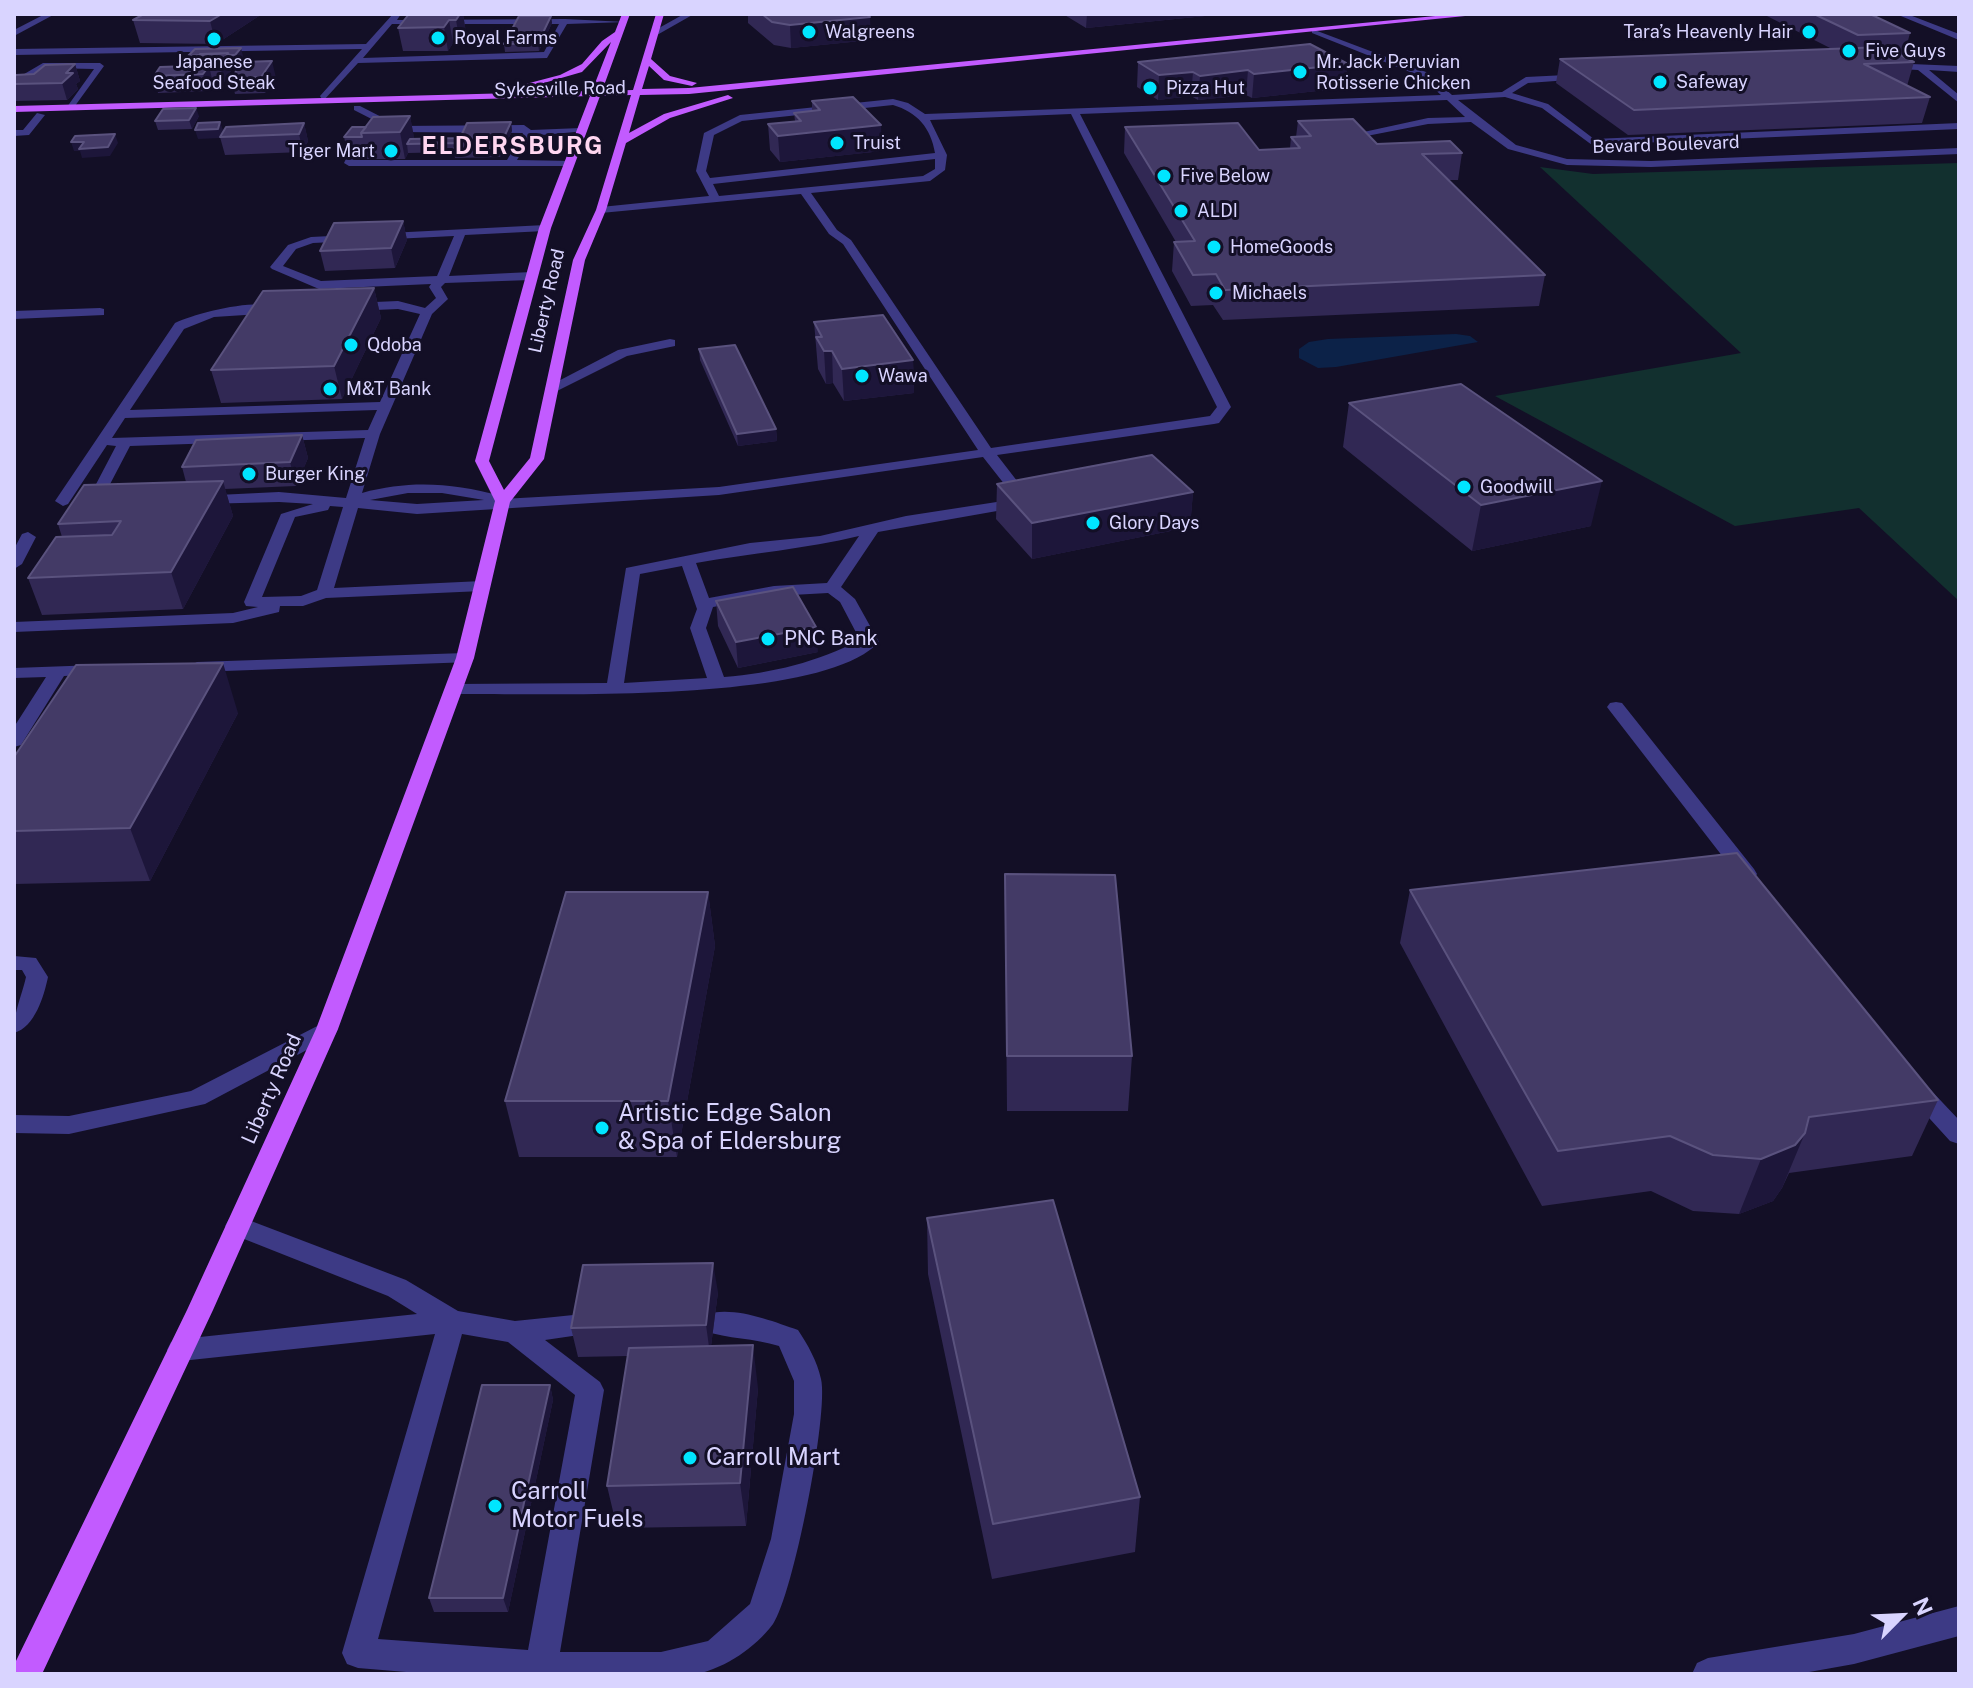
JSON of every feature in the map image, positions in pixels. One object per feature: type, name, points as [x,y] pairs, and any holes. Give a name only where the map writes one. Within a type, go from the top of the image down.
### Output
[{"type":"main road","name":"Liberty Road","points":[[26,1674],[181,1350],[327,1029],[465,658],[503,501],[537,459],[579,260],[601,210],[660,14]]},
{"type":"main road","name":"Sykesville Road","points":[[14,109],[450,96],[593,99],[633,104],[728,98],[1002,69],[1104,53],[1481,14]]},
{"type":"main road","name":"Liberty Road","points":[[503,501],[482,461],[545,228],[624,18]]},
{"type":"main road","points":[[450,96],[563,76],[588,64],[598,45],[617,34]]},
{"type":"main road","name":"Sykesville Road","points":[[14,116],[593,99],[636,92],[748,86],[1016,57],[1104,53]]},
{"type":"main road","points":[[646,59],[658,73],[676,81],[748,86]]},
{"type":"main road","points":[[621,142],[667,116],[728,98]]},
{"type":"street","points":[[14,33],[51,14]]},
{"type":"street","points":[[654,33],[690,14]]},
{"type":"street","points":[[1900,14],[1959,37]]},
{"type":"street","points":[[323,98],[394,18],[565,21],[624,18]]},
{"type":"street","points":[[493,33],[501,20]]},
{"type":"street","points":[[359,61],[547,55],[565,21]]},
{"type":"street","name":"Bevard Boulevard","points":[[1315,31],[1415,70],[1512,147],[1548,159],[1592,164],[1959,151]]},
{"type":"street","points":[[14,52],[372,46]]},
{"type":"street","points":[[478,59],[486,46]]},
{"type":"street","points":[[14,84],[46,65],[100,66],[72,107]]},
{"type":"street","points":[[1881,66],[1959,69]]},
{"type":"street","points":[[1921,68],[1959,100]]},
{"type":"street","points":[[1505,94],[1526,80],[1600,76]]},
{"type":"street","points":[[924,117],[1505,94],[1545,106],[1592,142],[1959,126]]},
{"type":"street","points":[[601,210],[926,179],[940,170],[942,149],[924,117],[905,104],[881,102],[740,118],[709,133],[701,171],[715,198]]},
{"type":"street","points":[[357,108],[397,129]]},
{"type":"street","points":[[184,499],[279,497],[417,509],[503,501],[719,491],[1200,425],[1214,420],[1224,407],[1074,111]]},
{"type":"street","points":[[14,133],[26,133],[40,115]]},
{"type":"street","points":[[1322,139],[1349,138],[1428,121],[1474,119]]},
{"type":"street","points":[[439,140],[447,128]]},
{"type":"street","points":[[369,133],[397,129],[524,128],[528,133]]},
{"type":"street","points":[[528,133],[581,131]]},
{"type":"street","points":[[512,160],[528,133]]},
{"type":"street","points":[[357,146],[349,163],[512,160],[569,163]]},
{"type":"street","points":[[707,182],[942,149]]},
{"type":"street","points":[[423,162],[431,151]]},
{"type":"street","points":[[615,686],[632,571],[750,548],[820,541],[873,528],[1026,502],[989,455],[847,242],[833,232],[804,191]]},
{"type":"street","points":[[531,276],[319,285],[276,267],[292,247],[311,240],[545,228]]},
{"type":"street","points":[[324,593],[349,502],[373,434],[427,312],[442,299],[435,287],[442,279],[461,232]]},
{"type":"street","points":[[339,307],[398,305],[427,312]]},
{"type":"street","points":[[63,501],[179,326],[195,317],[222,312],[295,309]]},
{"type":"street","points":[[14,315],[100,312]]},
{"type":"street","points":[[552,388],[623,353],[670,343]]},
{"type":"street","points":[[122,414],[385,406]]},
{"type":"street","points":[[103,442],[373,434]]},
{"type":"street","points":[[125,442],[101,488],[101,497],[137,500]]},
{"type":"street","points":[[303,601],[252,602],[289,514],[349,502]]},
{"type":"street","points":[[832,588],[873,528]]},
{"type":"street","points":[[14,564],[28,537]]},
{"type":"street","points":[[687,559],[703,604],[698,628],[718,685]]},
{"type":"street","points":[[14,627],[233,618],[324,593],[482,586]]},
{"type":"street","points":[[454,689],[718,685],[828,663],[853,654],[870,642],[847,599],[832,588],[774,591],[703,604]]},
{"type":"street","points":[[183,667],[465,658]]},
{"type":"street","points":[[14,673],[121,669]]},
{"type":"street","points":[[14,741],[58,672]]},
{"type":"street","points":[[1616,707],[1765,897]]},
{"type":"street","points":[[14,963],[28,963],[37,977],[32,999],[14,1025]]},
{"type":"street","points":[[14,1124],[69,1125],[129,1115],[197,1098],[327,1029]]},
{"type":"street","points":[[1903,1073],[1959,1135]]},
{"type":"street","points":[[238,1226],[397,1288],[452,1321]]},
{"type":"street","points":[[452,1321],[358,1653],[541,1667],[661,1671],[716,1654],[762,1613],[786,1539],[808,1414],[808,1381],[799,1355],[788,1338],[757,1328],[714,1323]]},
{"type":"street","points":[[181,1350],[452,1321],[515,1332],[583,1325]]},
{"type":"street","points":[[515,1332],[590,1390],[541,1667]]},
{"type":"street","points":[[1708,1674],[1854,1649],[1959,1621]]},
{"type":"green space","points":[[1959,163],[1959,601],[1859,508],[1735,526],[1495,396],[1741,353],[1540,167],[1593,174]]},
{"type":"water","points":[[1470,336],[1478,342],[1336,367],[1318,368],[1299,358],[1299,349],[1309,342],[1328,339]]},
{"type":"building","points":[[144,14],[222,14],[210,21],[133,20]]},
{"type":"building","points":[[409,14],[460,14],[444,27],[398,28]]},
{"type":"building","points":[[762,14],[866,14],[870,17],[790,25],[772,22]]},
{"type":"building","points":[[1814,14],[1870,14],[1910,33],[1858,35]]},
{"type":"building","name":"Royal Farms","points":[[519,16],[551,16],[538,43],[504,44]]},
{"type":"building","points":[[1310,44],[1348,64],[1200,76],[1193,72],[1159,75],[1138,62]]},
{"type":"building","points":[[1884,47],[1914,62],[1864,64],[1930,97],[1634,110],[1560,59]]},
{"type":"building","points":[[241,48],[235,55],[188,56],[195,49]]},
{"type":"building","points":[[228,53],[220,66],[209,66],[203,74],[154,76],[160,67],[191,66],[200,54]]},
{"type":"building","points":[[272,61],[261,77],[231,78],[243,62]]},
{"type":"building","points":[[75,64],[66,73],[73,73],[62,83],[14,84],[16,75],[34,74],[45,65]]},
{"type":"building","points":[[853,97],[881,125],[778,136],[768,124],[801,121],[794,113],[820,110],[812,101]]},
{"type":"building","points":[[196,108],[189,120],[155,121],[163,109]]},
{"type":"building","points":[[410,116],[400,132],[361,133],[373,117]]},
{"type":"building","points":[[1353,119],[1377,144],[1450,141],[1462,153],[1422,154],[1545,275],[1225,290],[1216,274],[1193,275],[1174,242],[1195,241],[1125,127],[1238,123],[1259,150],[1300,148],[1291,137],[1311,136],[1298,121]]},
{"type":"building","points":[[220,122],[218,129],[195,130],[198,123]]},
{"type":"building","points":[[511,122],[499,148],[454,149],[457,143],[407,144],[410,139],[460,138],[467,123]]},
{"type":"building","points":[[304,123],[299,134],[220,137],[226,127]]},
{"type":"building","points":[[352,127],[366,127],[361,133],[362,137],[344,137]]},
{"type":"building","points":[[115,134],[108,147],[79,149],[84,142],[71,142],[75,136]]},
{"type":"building","points":[[403,221],[391,248],[320,251],[334,223]]},
{"type":"building","points":[[374,288],[334,366],[211,370],[263,291]]},
{"type":"building","points":[[883,315],[913,360],[842,369],[832,351],[824,351],[816,337],[822,337],[814,322]]},
{"type":"building","points":[[735,345],[776,429],[737,434],[699,349]]},
{"type":"building","points":[[1461,384],[1602,481],[1481,505],[1349,403]]},
{"type":"building","points":[[302,435],[290,462],[182,467],[196,440]]},
{"type":"building","points":[[1152,455],[1193,492],[1032,523],[997,484]]},
{"type":"building","points":[[223,481],[171,572],[28,578],[56,537],[112,535],[121,521],[58,524],[84,485]]},
{"type":"building","points":[[793,587],[816,627],[736,642],[716,601]]},
{"type":"building","points":[[223,663],[130,828],[14,831],[14,757],[76,665]]},
{"type":"building","points":[[1737,853],[1938,1100],[1809,1117],[1805,1133],[1795,1145],[1761,1159],[1713,1155],[1670,1136],[1558,1151],[1410,890]]},
{"type":"building","points":[[1005,874],[1115,875],[1132,1056],[1007,1056]]},
{"type":"building","points":[[566,892],[708,892],[668,1101],[505,1101]]},
{"type":"building","points":[[1053,1200],[1140,1497],[993,1524],[927,1218]]},
{"type":"building","points":[[713,1263],[706,1325],[571,1328],[583,1265]]},
{"type":"building","name":"Carroll Mart","points":[[753,1345],[740,1483],[607,1486],[629,1348]]},
{"type":"building","name":"Carroll Motor Fuels","points":[[482,1385],[550,1385],[503,1598],[429,1598]]},
{"type":"place","name":"Walgreens","points":[[809,32]]},
{"type":"place","name":"Tara’s Heavenly Hair","points":[[1809,32]]},
{"type":"place","name":"Royal Farms","points":[[438,38]]},
{"type":"place","name":"Japanese Seafood Steak","points":[[214,39]]},
{"type":"place","name":"Five Guys","points":[[1849,51]]},
{"type":"place","name":"Mr. Jack Peruvian Rotisserie Chicken","points":[[1300,72]]},
{"type":"place","name":"Safeway","points":[[1660,82]]},
{"type":"place","name":"Pizza Hut","points":[[1150,88]]},
{"type":"place","name":"Truist","points":[[837,143]]},
{"type":"place","name":"Tiger Mart","points":[[391,151]]},
{"type":"place","name":"Five Below","points":[[1164,176]]},
{"type":"place","name":"ALDI","points":[[1181,211]]},
{"type":"place","name":"HomeGoods","points":[[1214,247]]},
{"type":"place","name":"Michaels","points":[[1216,293]]},
{"type":"place","name":"Qdoba","points":[[351,345]]},
{"type":"place","name":"Wawa","points":[[862,376]]},
{"type":"place","name":"M&T Bank","points":[[330,389]]},
{"type":"place","name":"Burger King","points":[[249,474]]},
{"type":"place","name":"Goodwill","points":[[1464,487]]},
{"type":"place","name":"Glory Days","points":[[1093,523]]},
{"type":"place","name":"PNC Bank","points":[[768,639]]},
{"type":"place","name":"Artistic Edge Salon & Spa of Eldersburg","points":[[602,1128]]},
{"type":"place","name":"Carroll Mart","points":[[690,1458]]},
{"type":"place","name":"Carroll Motor Fuels","points":[[495,1506]]},
{"type":"district","name":"ELDERSBURG","points":[[513,147]]}]
